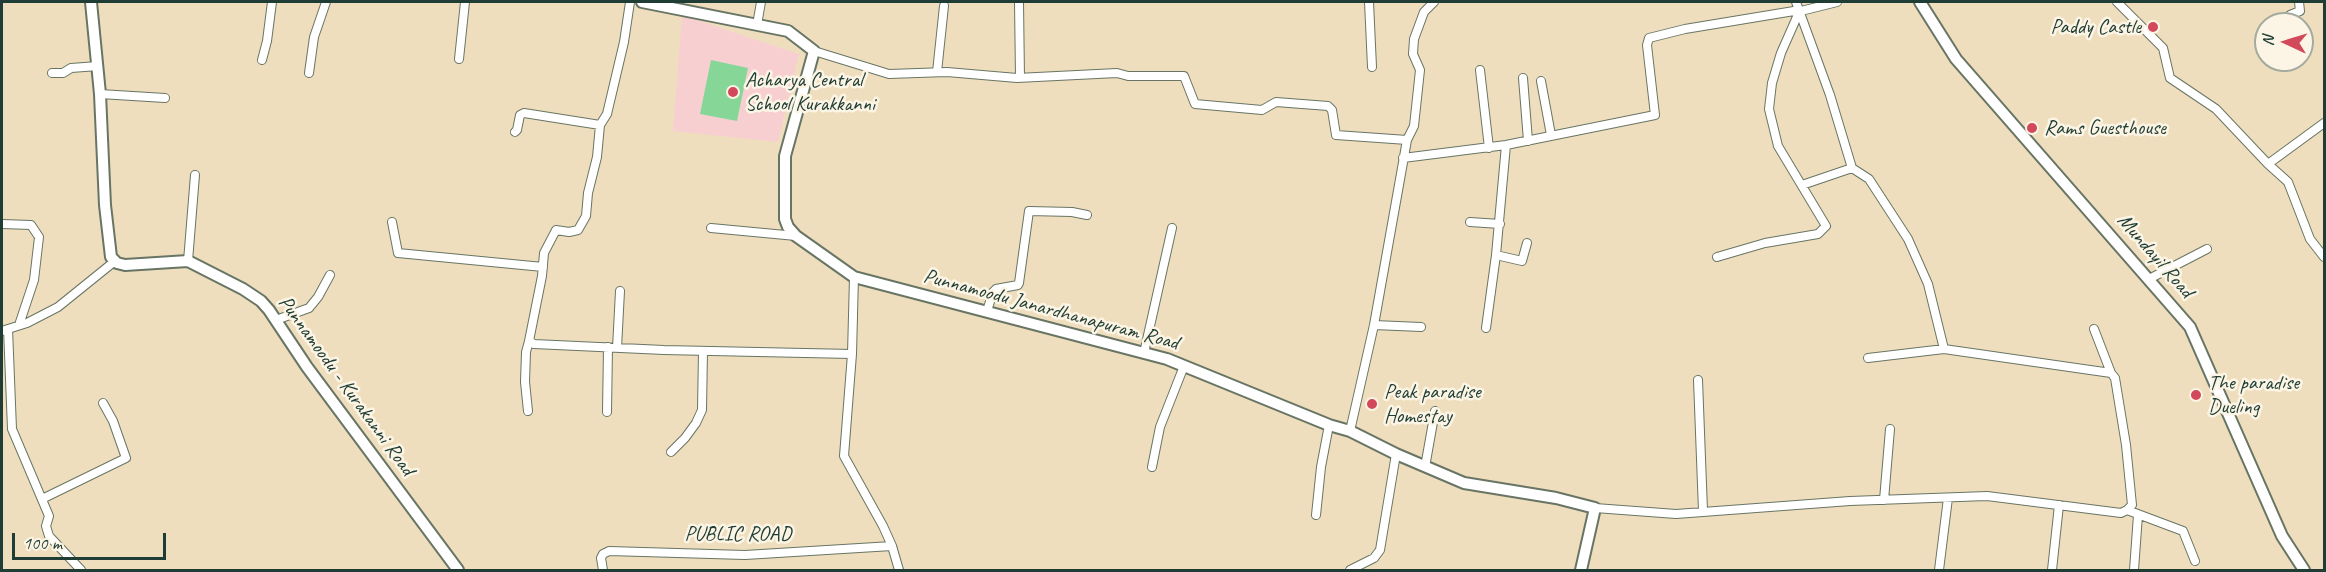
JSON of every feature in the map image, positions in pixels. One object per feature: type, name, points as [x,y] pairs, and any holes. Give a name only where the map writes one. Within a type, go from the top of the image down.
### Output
[{"type":"main road","points":[[91,2],[98,66],[110,254],[115,261],[127,265],[188,261]]},
{"type":"main road","points":[[642,2],[788,31],[814,51],[785,156],[785,219],[788,227],[796,236]]},
{"type":"main road","name":"Mundayil Road","points":[[1920,2],[1956,59],[2190,327],[2282,536],[2304,570]]},
{"type":"main road","name":"Punnamoodu Janardhanapuram Road","points":[[796,236],[854,277],[1144,353],[1184,366],[1350,431],[1396,454],[1464,483],[1556,498],[1595,508]]},
{"type":"main road","name":"Punnamoodu - Kurakanni Road","points":[[188,261],[249,292],[266,305],[307,367],[458,570]]},
{"type":"main road","points":[[1581,570],[1595,508]]},
{"type":"street","points":[[262,60],[272,2]]},
{"type":"street","points":[[309,73],[314,37],[326,2]]},
{"type":"street","points":[[459,58],[465,2]]},
{"type":"street","points":[[528,411],[525,382],[526,352],[544,253],[556,230],[568,232],[578,230],[586,216],[600,125],[607,114],[624,42],[630,2]]},
{"type":"street","points":[[757,25],[761,2]]},
{"type":"street","points":[[1019,2],[1020,78]]},
{"type":"street","points":[[1369,2],[1372,67]]},
{"type":"street","points":[[1350,431],[1374,325],[1403,158],[1407,140],[1414,126],[1420,70],[1413,54],[1414,39],[1424,12],[1434,2]]},
{"type":"street","points":[[1797,2],[1830,95],[1852,168],[1869,179],[1908,238],[1928,284],[1944,349]]},
{"type":"street","points":[[1403,158],[1489,148],[1655,115],[1647,45],[1649,38],[1686,29],[1837,2]]},
{"type":"street","points":[[2117,2],[2163,48],[2170,78],[2216,109],[2288,182],[2310,239],[2325,257]]},
{"type":"street","points":[[936,72],[944,6]]},
{"type":"street","points":[[1717,257],[1765,243],[1818,234],[1826,226],[1778,146],[1769,109],[1772,83],[1780,53],[1801,10]]},
{"type":"street","points":[[814,51],[889,74],[936,72],[1020,78],[1117,73],[1128,76],[1184,76],[1195,104],[1262,110],[1276,102],[1328,106],[1332,110],[1336,135],[1407,140]]},
{"type":"street","points":[[52,73],[63,73],[70,68],[98,66]]},
{"type":"street","points":[[1480,70],[1489,148]]},
{"type":"street","points":[[1523,78],[1528,141]]},
{"type":"street","points":[[1540,81],[1551,135]]},
{"type":"street","points":[[100,94],[165,98]]},
{"type":"street","points":[[515,132],[520,115],[524,112],[600,125]]},
{"type":"street","points":[[2268,164],[2325,123]]},
{"type":"street","points":[[1486,328],[1500,224],[1506,145]]},
{"type":"street","points":[[1802,185],[1852,168]]},
{"type":"street","points":[[188,261],[195,175]]},
{"type":"street","points":[[987,312],[996,289],[1018,285],[1029,211],[1072,212],[1087,215]]},
{"type":"street","points":[[392,222],[398,253],[543,267]]},
{"type":"street","points":[[1470,222],[1500,224]]},
{"type":"street","points":[[2,225],[31,225],[39,237],[34,280],[19,325]]},
{"type":"street","points":[[711,228],[796,236]]},
{"type":"street","points":[[1144,353],[1172,228]]},
{"type":"street","points":[[1496,255],[1522,261],[1527,243]]},
{"type":"street","points":[[2149,279],[2207,249]]},
{"type":"street","points":[[81,570],[49,536],[46,526],[49,516],[12,429],[4,330],[58,307],[115,261]]},
{"type":"street","points":[[276,320],[309,308],[318,297],[330,274]]},
{"type":"street","points":[[854,277],[852,354],[844,456],[892,546],[899,570]]},
{"type":"street","points":[[617,348],[621,291]]},
{"type":"street","points":[[1374,325],[1420,327]]},
{"type":"street","points":[[1595,508],[1676,514],[1884,500],[1987,496],[2121,513],[2132,505],[2126,445],[2115,378],[2094,329]]},
{"type":"street","points":[[529,341],[534,344],[617,348],[852,354]]},
{"type":"street","points":[[607,412],[608,347]]},
{"type":"street","points":[[1868,358],[1944,349],[2111,373]]},
{"type":"street","points":[[671,452],[696,423],[702,410],[704,351]]},
{"type":"street","points":[[1152,467],[1160,427],[1184,366]]},
{"type":"street","points":[[1698,380],[1703,511]]},
{"type":"street","points":[[42,499],[126,458],[113,421],[103,403]]},
{"type":"street","points":[[1425,467],[1435,411]]},
{"type":"street","points":[[1316,515],[1321,467],[1329,424]]},
{"type":"street","points":[[1884,500],[1890,429]]},
{"type":"street","points":[[1350,570],[1374,558],[1380,550],[1396,454]]},
{"type":"street","points":[[1939,570],[1948,498]]},
{"type":"street","points":[[2052,570],[2059,505]]},
{"type":"street","points":[[2127,510],[2183,531],[2195,561]]},
{"type":"street","points":[[2134,570],[2138,515]]},
{"type":"street","name":"PUBLIC ROAD","points":[[603,570],[601,558],[609,550],[745,555],[892,546]]},
{"type":"shaded area","name":"Acharya Central School Kurakkanni","points":[[682,15],[799,54],[778,142],[673,131]]},
{"type":"green space","points":[[711,60],[748,68],[737,121],[700,114]]},
{"type":"place","name":"Paddy Castle","points":[[2153,27]]},
{"type":"place","name":"Acharya Central School Kurakkanni","points":[[733,92]]},
{"type":"place","name":"Rams Guesthouse","points":[[2032,128]]},
{"type":"place","name":"The paradise Dueling","points":[[2196,395]]},
{"type":"place","name":"Peak paradise Homestay","points":[[1372,404]]}]
